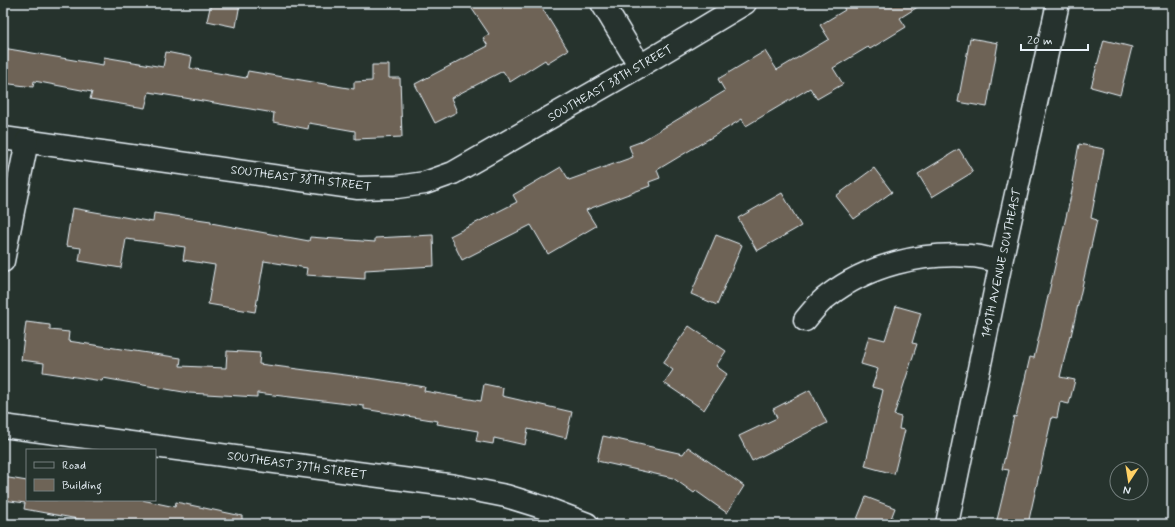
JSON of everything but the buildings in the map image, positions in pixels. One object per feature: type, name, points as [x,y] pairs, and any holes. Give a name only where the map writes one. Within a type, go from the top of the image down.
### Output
[{"type":"street","points":[[602,3],[640,66]]},
{"type":"street","name":"SOUTHEAST 38TH STREET","points":[[3,138],[358,188],[397,188],[425,183],[453,173],[640,66],[745,3]]},
{"type":"street","name":"140TH AVENUE SOUTHEAST","points":[[947,524],[1001,262],[1058,3]]},
{"type":"street","points":[[3,261],[27,141]]},
{"type":"street","points":[[805,320],[827,296],[852,279],[891,264],[934,256],[973,256],[1001,262]]},
{"type":"street","name":"SOUTHEAST 37TH STREET","points":[[3,426],[455,486],[506,496],[546,508],[587,524]]}]
